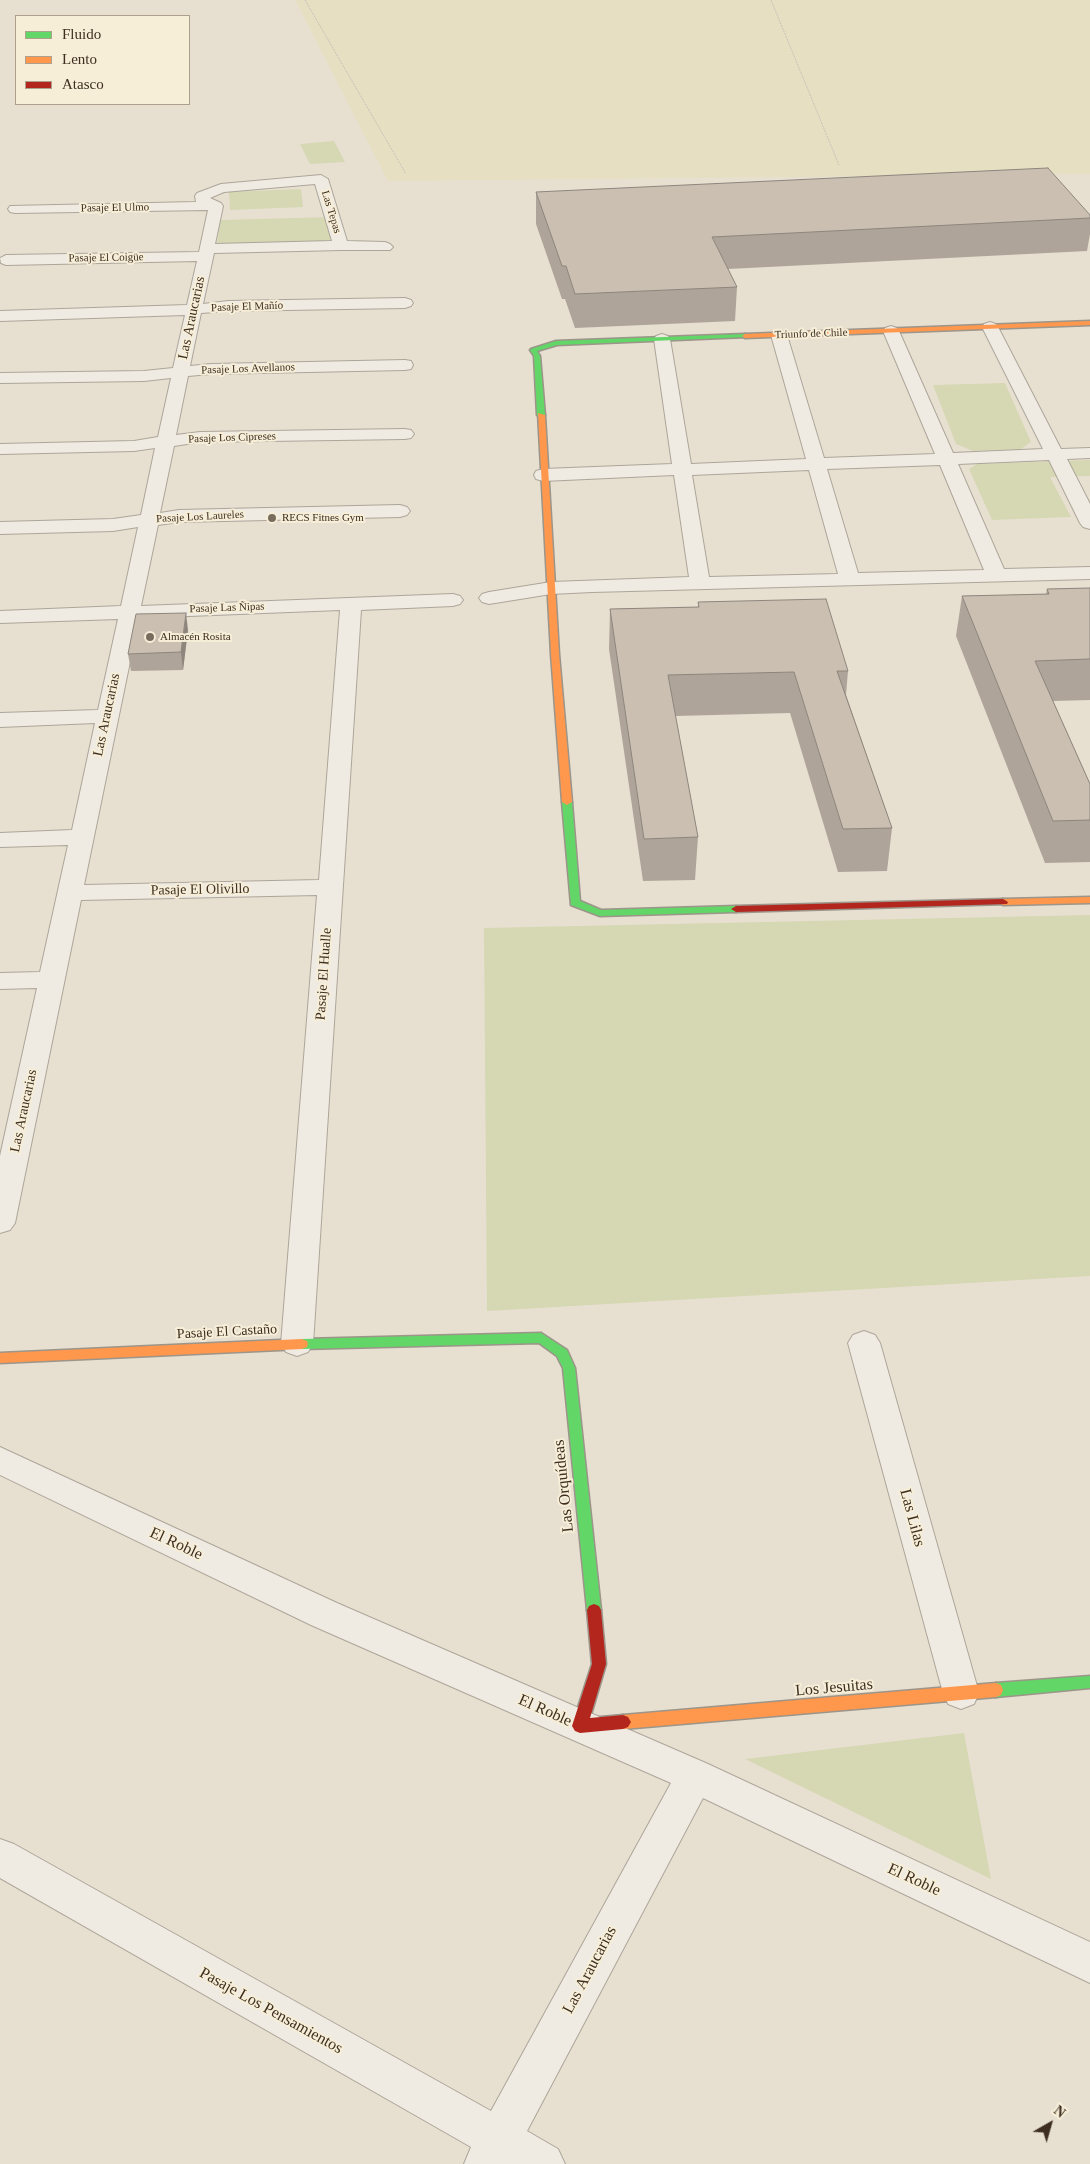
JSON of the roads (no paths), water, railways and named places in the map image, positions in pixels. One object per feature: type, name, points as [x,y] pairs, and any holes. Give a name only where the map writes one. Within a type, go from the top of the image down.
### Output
[{"type":"street","name":"Las Tepas","points":[[216,206],[203,202],[202,196],[211,191],[232,187],[320,179],[341,245]]},
{"type":"street","name":"Pasaje El Ulmo","points":[[15,209],[216,206]]},
{"type":"street","name":"Las Araucarias","points":[[0,1223],[8,1146],[52,980],[216,206]]},
{"type":"street","name":"Pasaje El Coigüe","points":[[6,260],[341,245],[385,247]]},
{"type":"street","name":"Pasaje El Mañío","points":[[0,316],[168,312],[228,306],[405,303]]},
{"type":"street","name":"Triunfo de Chile","points":[[543,475],[537,356],[533,350],[556,343],[1090,323]]},
{"type":"street","points":[[990,327],[1090,523]]},
{"type":"street","points":[[891,330],[997,576]]},
{"type":"street","points":[[778,335],[850,580]]},
{"type":"street","points":[[662,339],[700,583]]},
{"type":"street","name":"Pasaje Los Avellanos","points":[[0,378],[144,376],[211,369],[405,365]]},
{"type":"street","name":"Pasaje Los Cipreses","points":[[0,449],[134,446],[200,437],[405,434]]},
{"type":"street","points":[[1090,453],[543,475],[575,903],[600,913],[1090,900]]},
{"type":"street","name":"Pasaje Los Laureles","points":[[0,528],[113,525],[179,516],[400,511]]},
{"type":"street","points":[[489,598],[551,588],[1090,574]]},
{"type":"street","name":"Pasaje Las Ñipas","points":[[0,617],[453,600]]},
{"type":"street","name":"Pasaje El Hualle","points":[[297,1344],[351,604]]},
{"type":"street","points":[[0,720],[107,716]]},
{"type":"street","points":[[0,840],[82,837]]},
{"type":"street","name":"Pasaje El Olivillo","points":[[70,893],[330,887]]},
{"type":"street","points":[[0,981],[52,980]]},
{"type":"street","name":"Las Orquídeas","points":[[455,1341],[541,1338],[562,1353],[569,1368],[598,1664],[580,1726]]},
{"type":"street","name":"Pasaje El Castaño","points":[[0,1358],[297,1344],[455,1341]]},
{"type":"street","name":"Las Lilas","points":[[864,1343],[961,1693]]},
{"type":"street","name":"El Roble","points":[[0,1460],[324,1614],[695,1776],[1090,1963]]},
{"type":"street","name":"Los Jesuitas","points":[[580,1726],[1090,1682]]},
{"type":"street","name":"Las Araucarias","points":[[493,2152],[695,1776]]},
{"type":"street","name":"Pasaje Los Pensamientos","points":[[0,1857],[493,2152],[543,2164]]},
{"type":"place","name":"RECS Fitnes Gym","points":[[272,518]]},
{"type":"place","name":"Almacén Rosita","points":[[150,637]]}]
